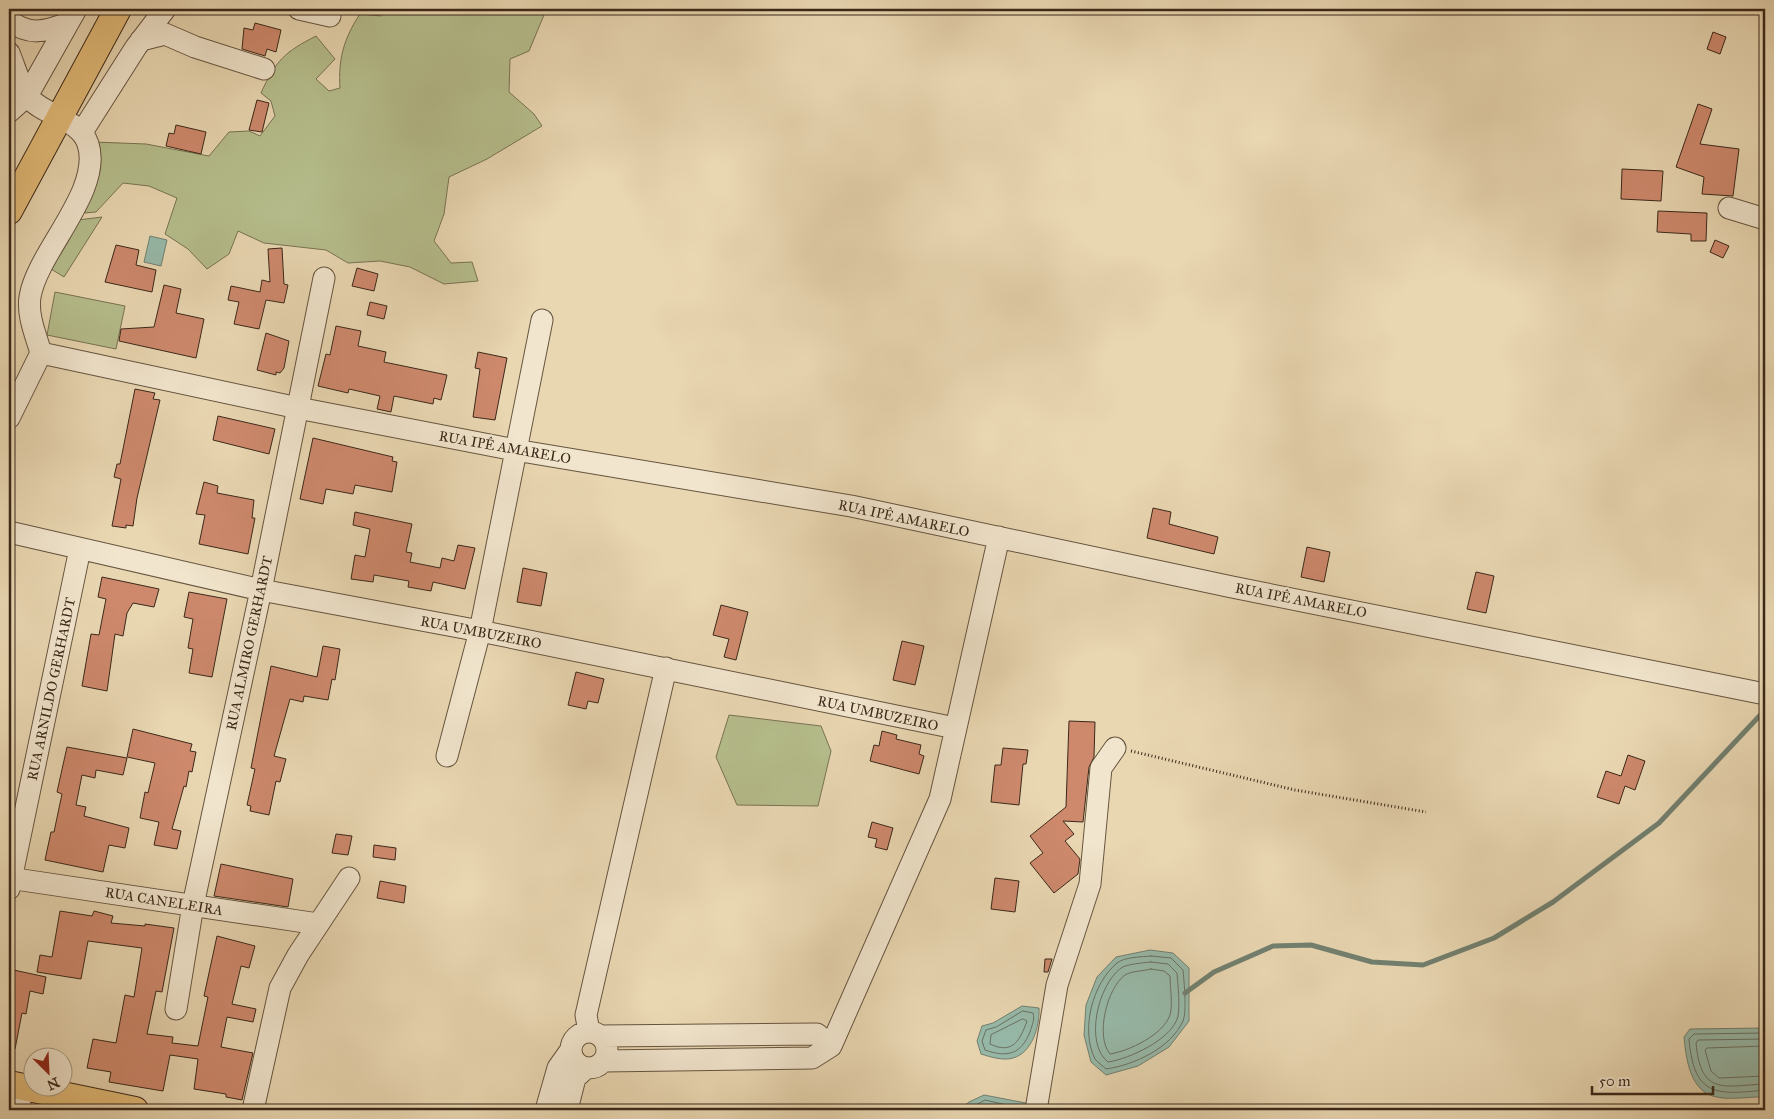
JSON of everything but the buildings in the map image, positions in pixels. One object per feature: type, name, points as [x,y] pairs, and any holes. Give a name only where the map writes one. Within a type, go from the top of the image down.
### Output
[{"type":"main road","points":[[9,211],[118,9]]},
{"type":"main road","points":[[16,1094],[135,1110]]},
{"type":"street","points":[[82,132],[141,40],[165,9]]},
{"type":"street","points":[[299,9],[330,16]]},
{"type":"street","points":[[9,20],[18,28],[31,32],[49,30],[72,16]]},
{"type":"street","points":[[9,112],[28,96],[72,16]]},
{"type":"street","points":[[141,40],[165,34],[195,47],[264,70]]},
{"type":"street","points":[[9,53],[28,96],[34,103],[82,132],[88,142],[90,153],[89,168],[80,195],[32,285],[30,314],[41,353],[9,418]]},
{"type":"street","points":[[1728,208],[1765,219]]},
{"type":"street","name":"RUA ALMIRO GERHARDT","points":[[176,1009],[193,905],[261,590],[324,278]]},
{"type":"street","points":[[447,756],[480,631],[542,320]]},
{"type":"street","name":"RUA IPÊ AMARELO","points":[[41,353],[298,408],[515,450],[851,506],[1232,587],[1765,694]]},
{"type":"street","name":"RUA UMBUZEIRO","points":[[9,532],[261,590],[480,631],[955,728]]},
{"type":"street","points":[[570,1051],[574,1061],[594,1065],[812,1058],[831,1046],[940,799],[999,537]]},
{"type":"street","name":"RUA ARNILDO GERHARDT","points":[[10,882],[80,548]]},
{"type":"street","points":[[567,1110],[575,1078],[594,1065],[607,1048],[595,1034],[586,1015],[666,668]]},
{"type":"street","points":[[1036,1110],[1057,985],[1090,884],[1101,768],[1115,748]]},
{"type":"street","points":[[254,1110],[280,988],[318,924],[350,878]]},
{"type":"street","name":"RUA CANELEIRA","points":[[10,882],[193,905],[281,920],[318,924]]},
{"type":"street","points":[[546,1110],[558,1068],[570,1051],[577,1036],[595,1034],[746,1036],[817,1034],[831,1046]]},
{"type":"street","points":[[744,1061],[746,1036]]},
{"type":"path","points":[[1115,748],[1295,790],[1426,812]]},
{"type":"green space","points":[[383,9],[538,9],[544,15],[529,51],[510,59],[509,92],[534,114],[542,126],[487,159],[449,177],[444,214],[434,241],[451,263],[472,262],[478,281],[444,284],[410,267],[380,261],[348,263],[326,250],[264,243],[238,231],[229,254],[207,269],[188,249],[165,234],[177,198],[149,186],[123,183],[96,212],[85,213],[94,142],[146,144],[209,156],[229,132],[249,131],[260,136],[275,116],[271,101],[261,93],[282,58],[296,47],[316,36],[335,59],[316,79],[329,91],[340,88],[341,58],[346,40],[354,23],[360,14],[381,16]]},
{"type":"green space","points":[[102,217],[64,277],[48,267],[78,220]]},
{"type":"green space","points":[[55,292],[125,306],[116,349],[47,335]]},
{"type":"green space","points":[[729,715],[821,726],[831,751],[818,806],[737,805],[716,757]]},
{"type":"water","points":[[150,236],[167,240],[161,266],[144,262]]},
{"type":"water","points":[[1150,950],[1173,953],[1189,968],[1189,1021],[1169,1047],[1138,1066],[1106,1075],[1091,1062],[1084,1035],[1086,1005],[1097,977],[1116,957]]},
{"type":"water","points":[[1022,1006],[1039,1008],[1034,1038],[1025,1051],[1009,1059],[981,1054],[977,1041],[982,1026],[993,1023]]},
{"type":"water","points":[[1765,1028],[1765,1094],[1759,1097],[1722,1098],[1708,1094],[1701,1089],[1691,1073],[1686,1055],[1684,1037],[1690,1029]]},
{"type":"water","points":[[984,1095],[1031,1104],[1029,1110],[959,1110],[969,1102]]},
{"type":"waterway","points":[[1185,993],[1214,972],[1273,946],[1311,945],[1372,962],[1423,965],[1494,938],[1553,902],[1659,823],[1765,710]]}]
